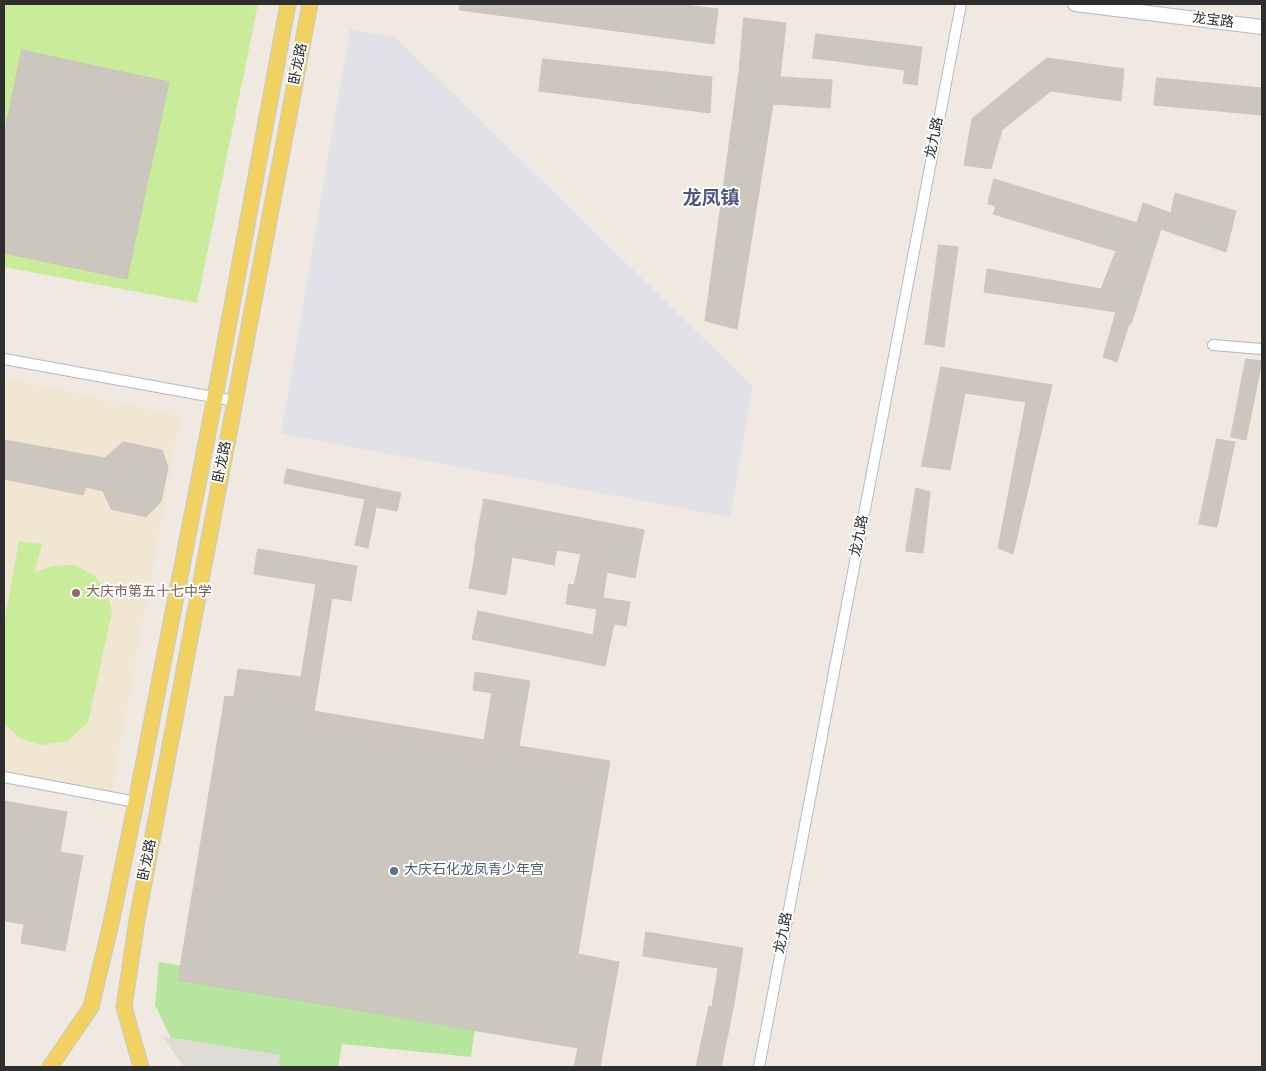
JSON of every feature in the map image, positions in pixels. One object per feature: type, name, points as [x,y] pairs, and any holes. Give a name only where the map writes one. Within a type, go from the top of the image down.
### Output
[{"type":"main road","name":"卧龙路","points":[[50,1067],[92,1007],[112,919],[214,397],[288,4]]},
{"type":"main road","name":"卧龙路","points":[[141,1067],[124,1007],[137,920],[310,4]]},
{"type":"street","name":"龙九路","points":[[759,1067],[961,4]]},
{"type":"street","name":"龙宝路","points":[[1075,4],[1262,27]]},
{"type":"street","points":[[1213,345],[1262,348]]},
{"type":"street","points":[[4,359],[235,401]]},
{"type":"street","points":[[4,777],[136,802]]},
{"type":"shaded area","points":[[350,29],[396,38],[753,387],[730,517],[281,434]]},
{"type":"shaded area","name":"大庆市第五十七中学","points":[[4,378],[181,416],[111,794],[4,771]]},
{"type":"shaded area","points":[[162,1036],[280,1055],[278,1067],[184,1067]]},
{"type":"green space","points":[[4,4],[258,4],[197,303],[4,267]]},
{"type":"green space","points":[[19,541],[42,544],[35,572],[53,566],[75,565],[96,577],[107,592],[112,612],[88,722],[68,741],[41,745],[21,739],[5,725],[4,733],[4,624]]},
{"type":"green space","points":[[159,962],[477,1015],[471,1057],[342,1044],[338,1067],[278,1067],[280,1055],[171,1038],[155,1005]]},
{"type":"building","points":[[460,4],[676,4],[718,9],[714,44],[460,10]]},
{"type":"building","points":[[744,18],[786,23],[780,77],[832,80],[830,108],[773,104],[737,329],[705,321],[739,72]]},
{"type":"building","points":[[816,34],[922,47],[917,85],[903,83],[905,70],[813,58]]},
{"type":"building","points":[[22,50],[169,82],[127,279],[4,253],[4,135]]},
{"type":"building","points":[[1047,58],[1124,69],[1121,101],[1051,91],[1002,130],[991,169],[964,165],[972,119]]},
{"type":"building","points":[[543,59],[712,77],[710,113],[539,91]]},
{"type":"building","points":[[1157,78],[1262,88],[1262,115],[1154,105]]},
{"type":"building","points":[[994,179],[1137,223],[1143,203],[1171,213],[1175,193],[1236,211],[1226,252],[1161,229],[1117,362],[1103,357],[1116,312],[984,292],[987,269],[1101,289],[1116,251],[993,214],[996,206],[988,204]]},
{"type":"building","points":[[939,245],[958,247],[944,347],[925,344]]},
{"type":"building","points":[[1246,359],[1262,361],[1246,440],[1231,437]]},
{"type":"building","points":[[941,367],[1052,385],[1013,554],[998,548],[1026,402],[965,393],[950,470],[922,466]]},
{"type":"building","points":[[1217,439],[1235,442],[1217,527],[1199,524]]},
{"type":"building","points":[[4,440],[105,458],[123,442],[162,450],[168,467],[161,502],[146,517],[111,509],[103,491],[86,487],[83,495],[4,479]]},
{"type":"building","points":[[287,469],[401,493],[397,511],[376,507],[368,548],[355,545],[365,499],[284,483]]},
{"type":"building","points":[[916,488],[930,492],[923,553],[906,551]]},
{"type":"building","points":[[484,499],[644,530],[635,578],[607,572],[603,598],[630,602],[626,626],[614,624],[605,666],[472,639],[478,611],[593,635],[597,609],[566,604],[569,584],[574,585],[581,554],[557,550],[554,565],[512,557],[506,595],[469,588]]},
{"type":"building","name":"大庆石化龙凤青少年宫","points":[[258,549],[357,566],[351,601],[332,598],[314,711],[484,740],[492,693],[473,690],[475,672],[530,681],[519,746],[610,761],[578,954],[619,962],[600,1067],[574,1067],[578,1048],[178,980],[225,696],[234,697],[238,669],[301,677],[316,584],[254,574]]},
{"type":"building","points":[[4,801],[67,812],[60,852],[83,856],[65,951],[21,943],[24,924],[4,921]]},
{"type":"building","points":[[646,932],[743,948],[721,1067],[696,1067],[709,1006],[712,1007],[718,968],[643,956]]},
{"type":"place","name":"大庆市第五十七中学","points":[[76,593]]},
{"type":"place","name":"大庆石化龙凤青少年宫","points":[[394,871]]},
{"type":"district","name":"龙凤镇","points":[[711,199]]}]
